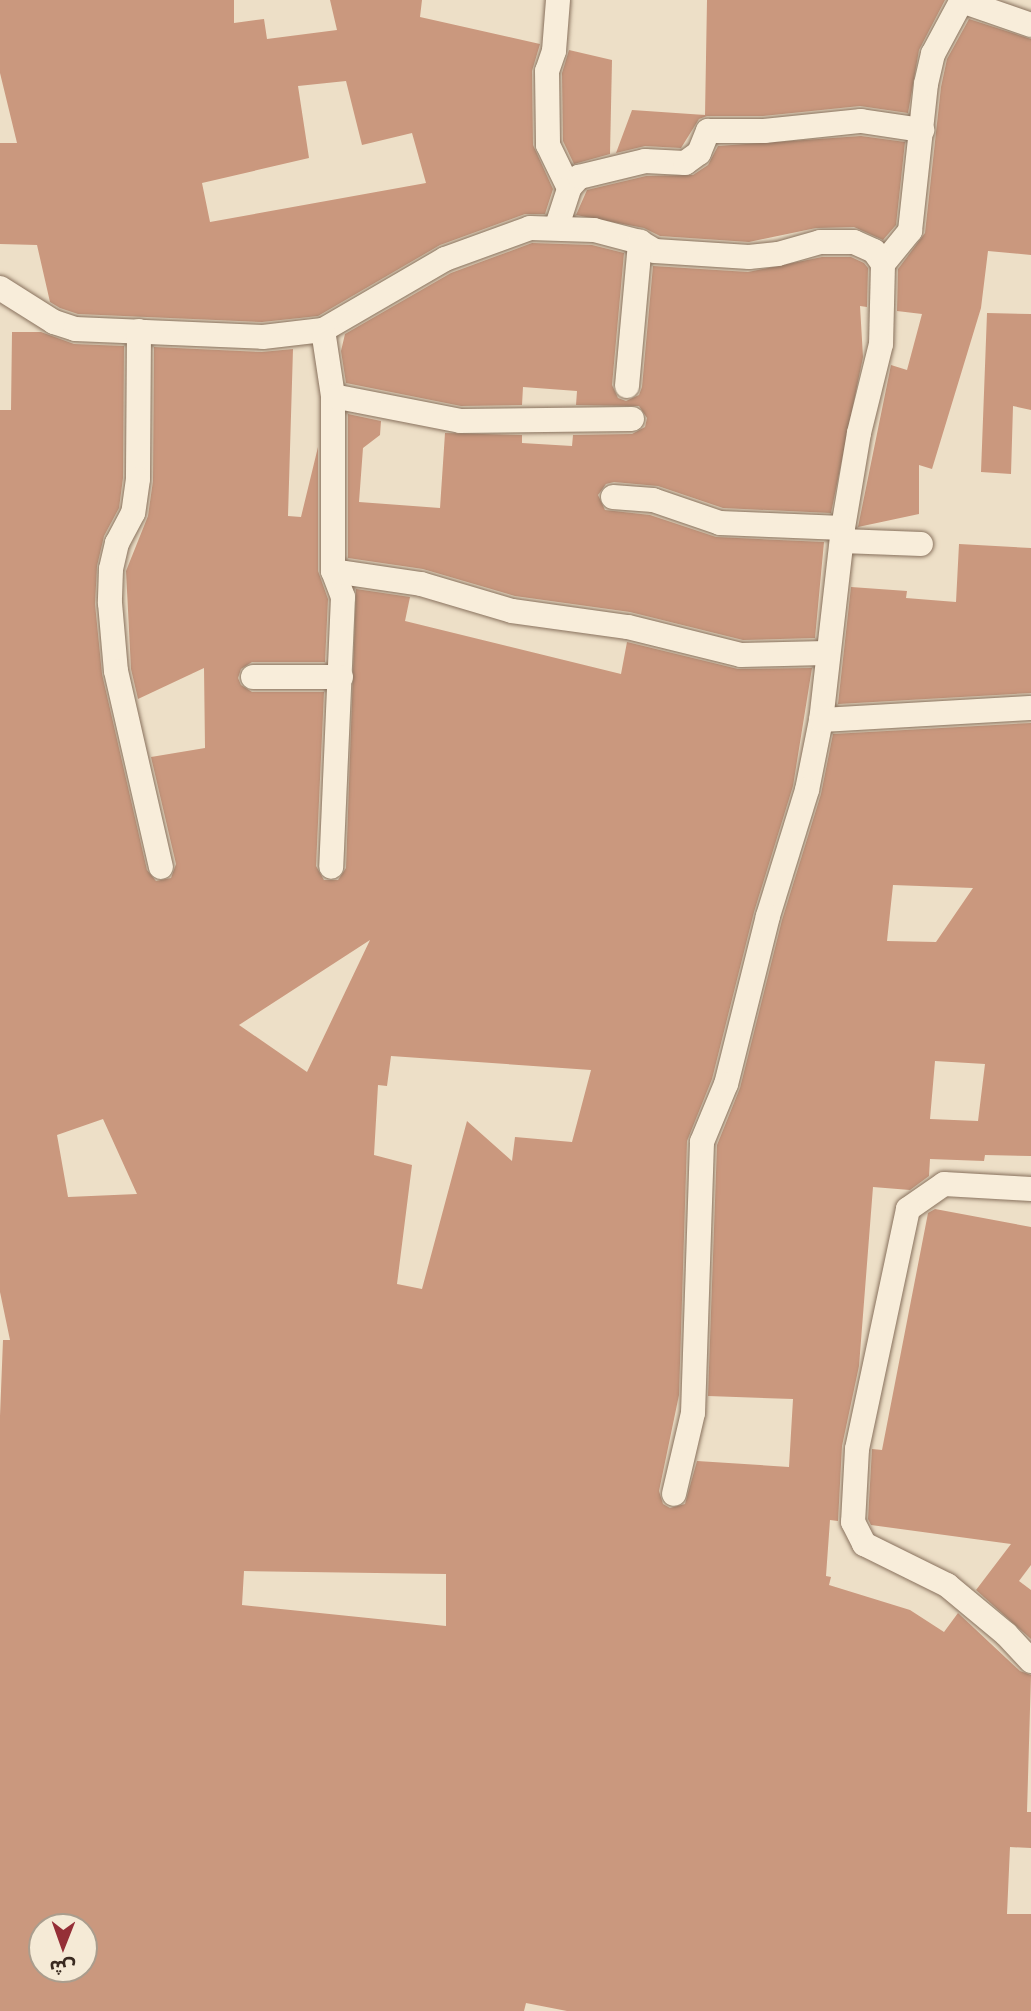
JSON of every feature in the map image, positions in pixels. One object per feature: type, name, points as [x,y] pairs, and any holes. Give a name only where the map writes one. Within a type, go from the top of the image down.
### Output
[{"type":"street","points":[[558,0],[554,51],[547,71],[548,145],[569,188]]},
{"type":"street","points":[[883,264],[911,231],[933,54],[962,1],[1031,25]]},
{"type":"street","points":[[557,226],[569,188],[579,177],[596,170],[645,161],[685,163],[699,153],[708,131],[765,131],[861,121],[922,130]]},
{"type":"street","points":[[0,288],[54,322],[75,328],[263,337],[323,330],[446,259],[507,235],[557,226],[640,242],[654,251],[749,257],[778,254],[820,242],[854,242],[874,251],[883,264],[881,344],[859,433],[826,653],[821,720],[800,822],[768,916],[735,1053],[702,1142],[693,1413],[674,1494]]},
{"type":"street","points":[[627,386],[640,242]]},
{"type":"street","points":[[323,330],[332,396],[333,571],[343,597],[331,867]]},
{"type":"street","points":[[139,331],[137,491],[111,569],[110,603],[116,671],[161,867]]},
{"type":"street","points":[[332,396],[460,421],[632,419]]},
{"type":"street","points":[[613,497],[653,500],[720,523],[921,544]]},
{"type":"street","points":[[333,571],[421,584],[512,611],[628,626],[741,654],[826,653]]},
{"type":"street","points":[[253,677],[341,677]]},
{"type":"street","points":[[821,720],[1031,708]]},
{"type":"street","points":[[1031,1189],[944,1184],[908,1209],[858,1449],[853,1522],[864,1544],[947,1585],[1006,1634],[1031,1661]]},
{"type":"building","points":[[0,0],[234,0],[234,23],[264,19],[267,39],[337,30],[330,0],[422,0],[420,17],[540,44],[532,71],[533,145],[553,189],[545,214],[525,214],[440,245],[318,316],[262,322],[78,314],[50,302],[37,245],[0,244],[0,143],[17,143],[0,73]],"holes":[[[346,81],[362,145],[412,133],[426,183],[210,222],[202,183],[309,158],[298,86]]]},
{"type":"building","points":[[707,0],[945,0],[919,50],[908,113],[860,106],[763,116],[707,116],[699,119],[681,148],[645,146],[616,153],[632,110],[705,115]]},
{"type":"building","points":[[969,19],[1031,39],[1031,255],[988,251],[981,308],[932,469],[919,465],[919,514],[858,527],[891,365],[907,370],[922,314],[897,311],[898,269],[925,233],[941,87],[947,59]]},
{"type":"building","points":[[569,50],[612,60],[610,154],[574,164],[563,141],[562,73]]},
{"type":"building","points":[[861,136],[905,142],[896,225],[883,240],[854,227],[816,228],[749,242],[660,236],[644,228],[576,215],[587,190],[646,176],[693,175],[708,165],[718,146]]},
{"type":"building","points":[[532,243],[592,245],[624,253],[612,385],[618,398],[626,401],[639,395],[642,387],[653,266],[748,272],[822,257],[851,257],[868,268],[867,307],[860,306],[863,357],[831,513],[723,508],[658,486],[614,482],[606,484],[598,495],[605,510],[650,515],[716,537],[824,542],[815,638],[743,640],[630,612],[515,596],[423,569],[348,558],[348,414],[381,421],[380,435],[363,448],[359,502],[440,508],[445,433],[522,435],[522,443],[572,446],[573,435],[632,434],[645,427],[647,418],[639,406],[576,405],[577,391],[523,387],[522,405],[461,406],[346,383],[341,351],[345,334],[451,273]]},
{"type":"building","points":[[987,313],[1031,314],[1031,410],[1013,406],[1011,474],[981,472]]},
{"type":"building","points":[[12,332],[41,332],[74,344],[124,346],[123,478],[119,508],[104,536],[97,566],[95,604],[102,674],[147,870],[156,881],[171,878],[176,864],[151,757],[205,748],[204,668],[138,699],[131,669],[126,571],[148,516],[153,481],[154,347],[262,352],[293,349],[288,516],[301,517],[318,447],[318,571],[328,599],[325,662],[252,662],[241,669],[238,678],[241,685],[252,692],[324,692],[316,866],[324,880],[338,880],[346,868],[356,589],[410,597],[405,621],[621,674],[627,642],[738,669],[812,668],[793,786],[754,912],[712,1079],[687,1141],[679,1395],[659,1491],[663,1504],[670,1508],[685,1504],[697,1461],[789,1467],[793,1399],[708,1396],[717,1145],[740,1088],[782,920],[821,794],[833,734],[1031,723],[1031,1156],[985,1155],[984,1161],[930,1159],[929,1176],[910,1190],[873,1187],[859,1366],[842,1446],[838,1521],[830,1520],[826,1576],[831,1577],[829,1585],[910,1610],[944,1632],[958,1613],[1020,1671],[1031,1675],[1027,1812],[1031,1812],[1031,1848],[1010,1847],[1007,1914],[1031,1914],[1031,2011],[567,2011],[526,2003],[524,2011],[0,2011],[0,1416],[3,1340],[10,1340],[0,1292],[0,410],[11,410]],"holes":[[[893,885],[973,888],[936,942],[887,941]],[[370,940],[307,1072],[239,1025]],[[391,1056],[591,1070],[572,1142],[515,1137],[512,1161],[467,1121],[422,1289],[397,1284],[412,1165],[374,1155],[378,1085],[387,1086]],[[935,1061],[985,1064],[978,1121],[930,1119]],[[103,1119],[137,1194],[68,1197],[57,1135]],[[244,1571],[446,1574],[446,1626],[242,1605]]]},
{"type":"building","points":[[959,544],[1031,548],[1031,693],[838,704],[851,587],[907,591],[906,598],[956,602]]},
{"type":"building","points":[[935,1209],[1031,1227],[1031,1565],[1019,1581],[1031,1590],[1031,1639],[976,1590],[1011,1544],[871,1525],[868,1519],[872,1449],[882,1450],[928,1213]]}]
